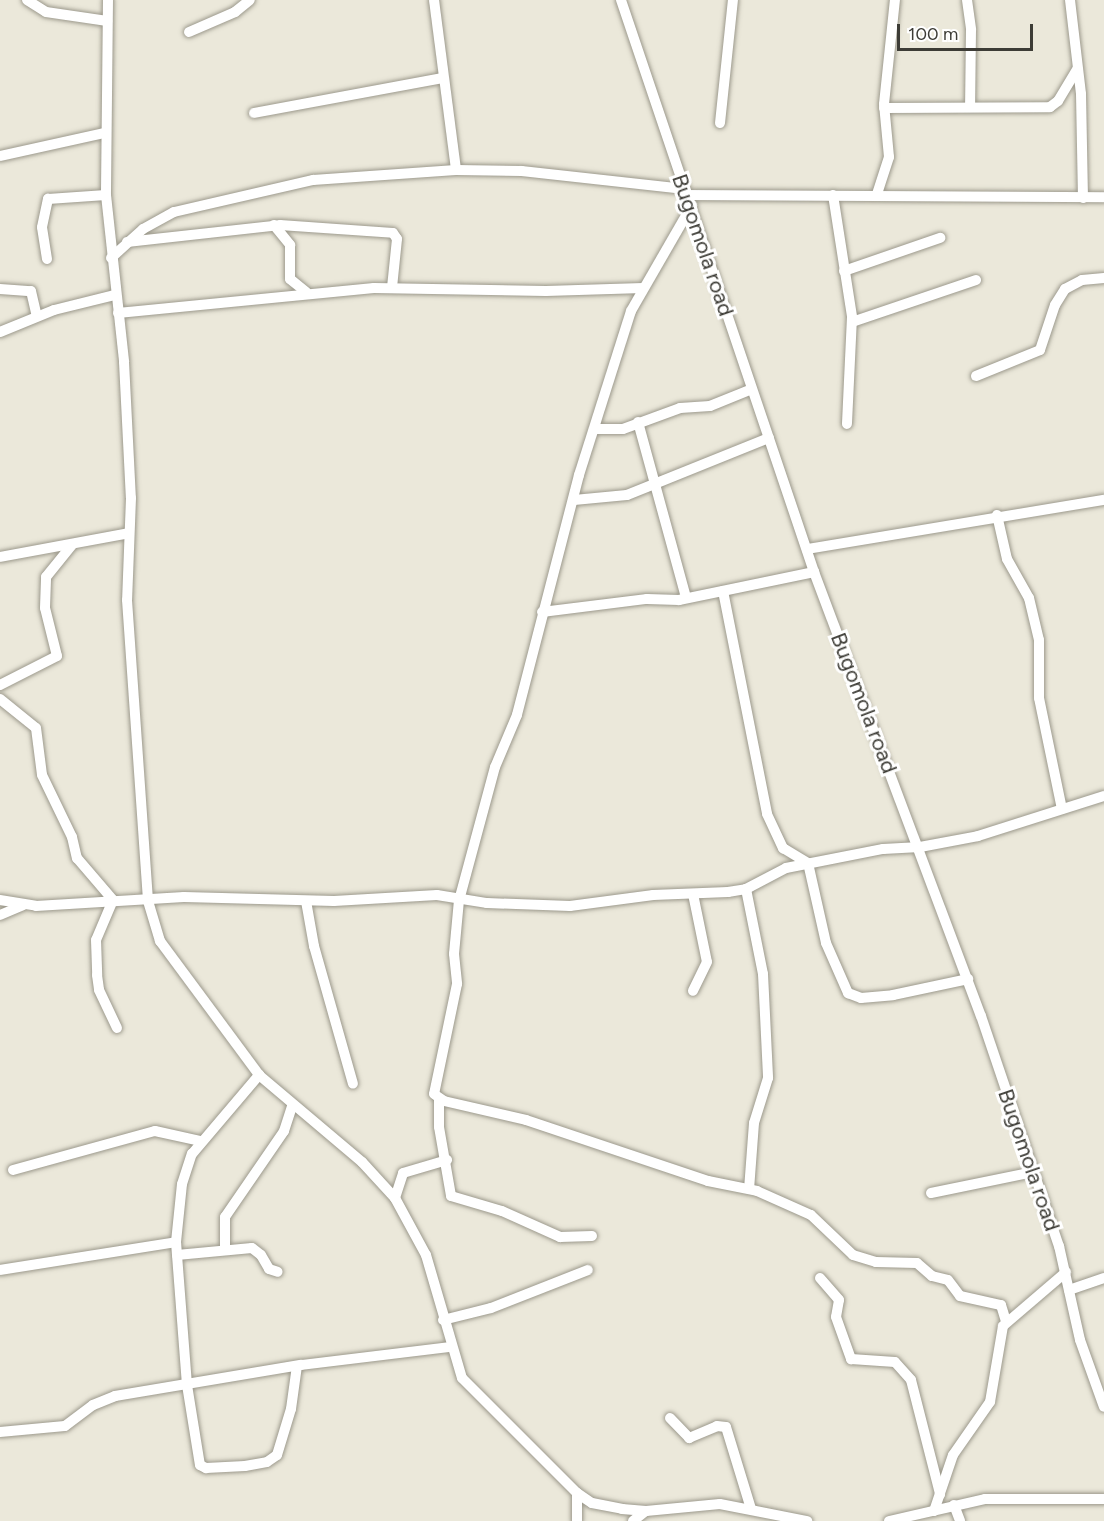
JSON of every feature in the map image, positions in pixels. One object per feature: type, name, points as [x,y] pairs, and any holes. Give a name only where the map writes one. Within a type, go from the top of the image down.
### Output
[{"type":"street","points":[[27,0],[46,12],[107,21]]},
{"type":"street","points":[[108,0],[106,195],[118,313],[131,498],[127,600],[148,901],[160,941],[175,967],[259,1075],[362,1162],[395,1198],[426,1255],[459,1373],[478,1398],[523,1437],[577,1493],[599,1506],[646,1511],[695,1504],[751,1509],[807,1521]]},
{"type":"street","points":[[189,32],[235,12],[250,0]]},
{"type":"street","points":[[434,0],[442,45],[442,78],[456,171]]},
{"type":"street","name":"Bugomola road","points":[[621,0],[814,572],[920,847],[968,979],[1066,1272],[1087,1362],[1104,1407]]},
{"type":"street","points":[[720,123],[734,0]]},
{"type":"street","points":[[877,194],[889,157],[884,108],[895,0]]},
{"type":"street","points":[[957,0],[972,0]]},
{"type":"street","points":[[967,0],[971,30],[970,107]]},
{"type":"street","points":[[1070,0],[1077,69],[1083,198]]},
{"type":"street","points":[[884,108],[1053,106],[1077,69]]},
{"type":"street","points":[[254,112],[442,78]]},
{"type":"street","points":[[0,156],[105,133]]},
{"type":"street","points":[[111,258],[127,242],[174,212],[304,182],[456,171],[522,171],[688,196],[877,194],[1104,197]]},
{"type":"street","points":[[47,259],[42,227],[48,199],[106,195]]},
{"type":"street","points":[[833,195],[852,322],[847,424]]},
{"type":"street","points":[[592,1236],[560,1236],[502,1210],[452,1197],[447,1160],[439,1127],[439,1100],[434,1086],[457,984],[454,954],[459,900],[495,767],[517,715],[542,612],[597,429],[609,373],[631,311],[688,196]]},
{"type":"street","points":[[127,242],[274,225],[393,233],[397,239],[392,287]]},
{"type":"street","points":[[274,225],[290,245],[290,279],[306,292]]},
{"type":"street","points":[[844,271],[940,238]]},
{"type":"street","points":[[976,376],[1040,350],[1055,305],[1065,289],[1082,280],[1104,278]]},
{"type":"street","points":[[852,322],[976,280]]},
{"type":"street","points":[[118,313],[306,292],[392,287],[534,291],[643,288]]},
{"type":"street","points":[[0,290],[31,291],[37,316]]},
{"type":"street","points":[[0,332],[37,316],[115,295]]},
{"type":"street","points":[[597,429],[622,429],[680,408],[710,406],[752,389]]},
{"type":"street","points":[[638,422],[686,598]]},
{"type":"street","points":[[574,500],[613,498],[769,438]]},
{"type":"street","points":[[807,549],[997,515],[1104,500]]},
{"type":"street","points":[[997,515],[1007,559],[1029,598],[1039,640],[1039,698],[1062,808]]},
{"type":"street","points":[[0,557],[72,546],[129,533]]},
{"type":"street","points":[[0,685],[57,656],[45,608],[46,577],[72,546]]},
{"type":"street","points":[[542,612],[647,599],[686,598],[814,572]]},
{"type":"street","points":[[723,591],[767,814],[783,848],[808,863],[826,943],[851,996],[892,995],[968,979]]},
{"type":"street","points":[[0,699],[36,728],[42,775],[72,837],[77,858],[112,900]]},
{"type":"street","points":[[0,900],[23,905],[112,900],[148,901],[212,896],[306,901],[437,895],[459,900],[570,906],[746,889],[781,870],[883,849],[920,847],[978,836],[1104,796]]},
{"type":"street","points":[[746,889],[764,974],[768,1078],[754,1123],[748,1189]]},
{"type":"street","points":[[693,894],[707,963],[693,991]]},
{"type":"street","points":[[112,900],[96,940],[97,975],[99,990],[117,1028]]},
{"type":"street","points":[[306,901],[318,964],[353,1084]]},
{"type":"street","points":[[0,915],[23,905]]},
{"type":"street","points":[[259,1075],[201,1141],[182,1184],[176,1242],[187,1385],[200,1465],[206,1468],[245,1466],[267,1462],[278,1455],[291,1409],[297,1366]]},
{"type":"street","points":[[439,1100],[526,1120],[708,1181],[748,1189],[811,1215],[853,1255],[876,1262],[917,1263],[932,1276],[948,1280],[960,1296],[1001,1305],[1006,1321],[990,1402],[956,1449],[940,1494],[928,1515]]},
{"type":"street","points":[[225,1250],[225,1217],[284,1131],[293,1104]]},
{"type":"street","points":[[13,1170],[155,1131],[201,1141]]},
{"type":"street","points":[[395,1198],[403,1173],[447,1160]]},
{"type":"street","points":[[931,1193],[1033,1172]]},
{"type":"street","points":[[0,1270],[176,1242]]},
{"type":"street","points":[[177,1255],[254,1249],[269,1269],[278,1272]]},
{"type":"street","points":[[443,1320],[491,1308],[588,1270]]},
{"type":"street","points":[[1006,1321],[1031,1306],[1066,1272]]},
{"type":"street","points":[[820,1278],[839,1300],[836,1317],[851,1359],[895,1362],[911,1380],[940,1494]]},
{"type":"street","points":[[1069,1290],[1104,1278]]},
{"type":"street","points":[[0,1432],[66,1426],[104,1399],[297,1366],[450,1347]]},
{"type":"street","points":[[670,1418],[689,1438],[717,1426],[726,1427],[751,1509]]},
{"type":"street","points":[[577,1493],[577,1521]]},
{"type":"street","points":[[889,1521],[928,1515],[954,1505],[1002,1498],[1104,1499]]},
{"type":"street","points":[[954,1505],[960,1521]]},
{"type":"street","points":[[633,1521],[646,1511]]}]
